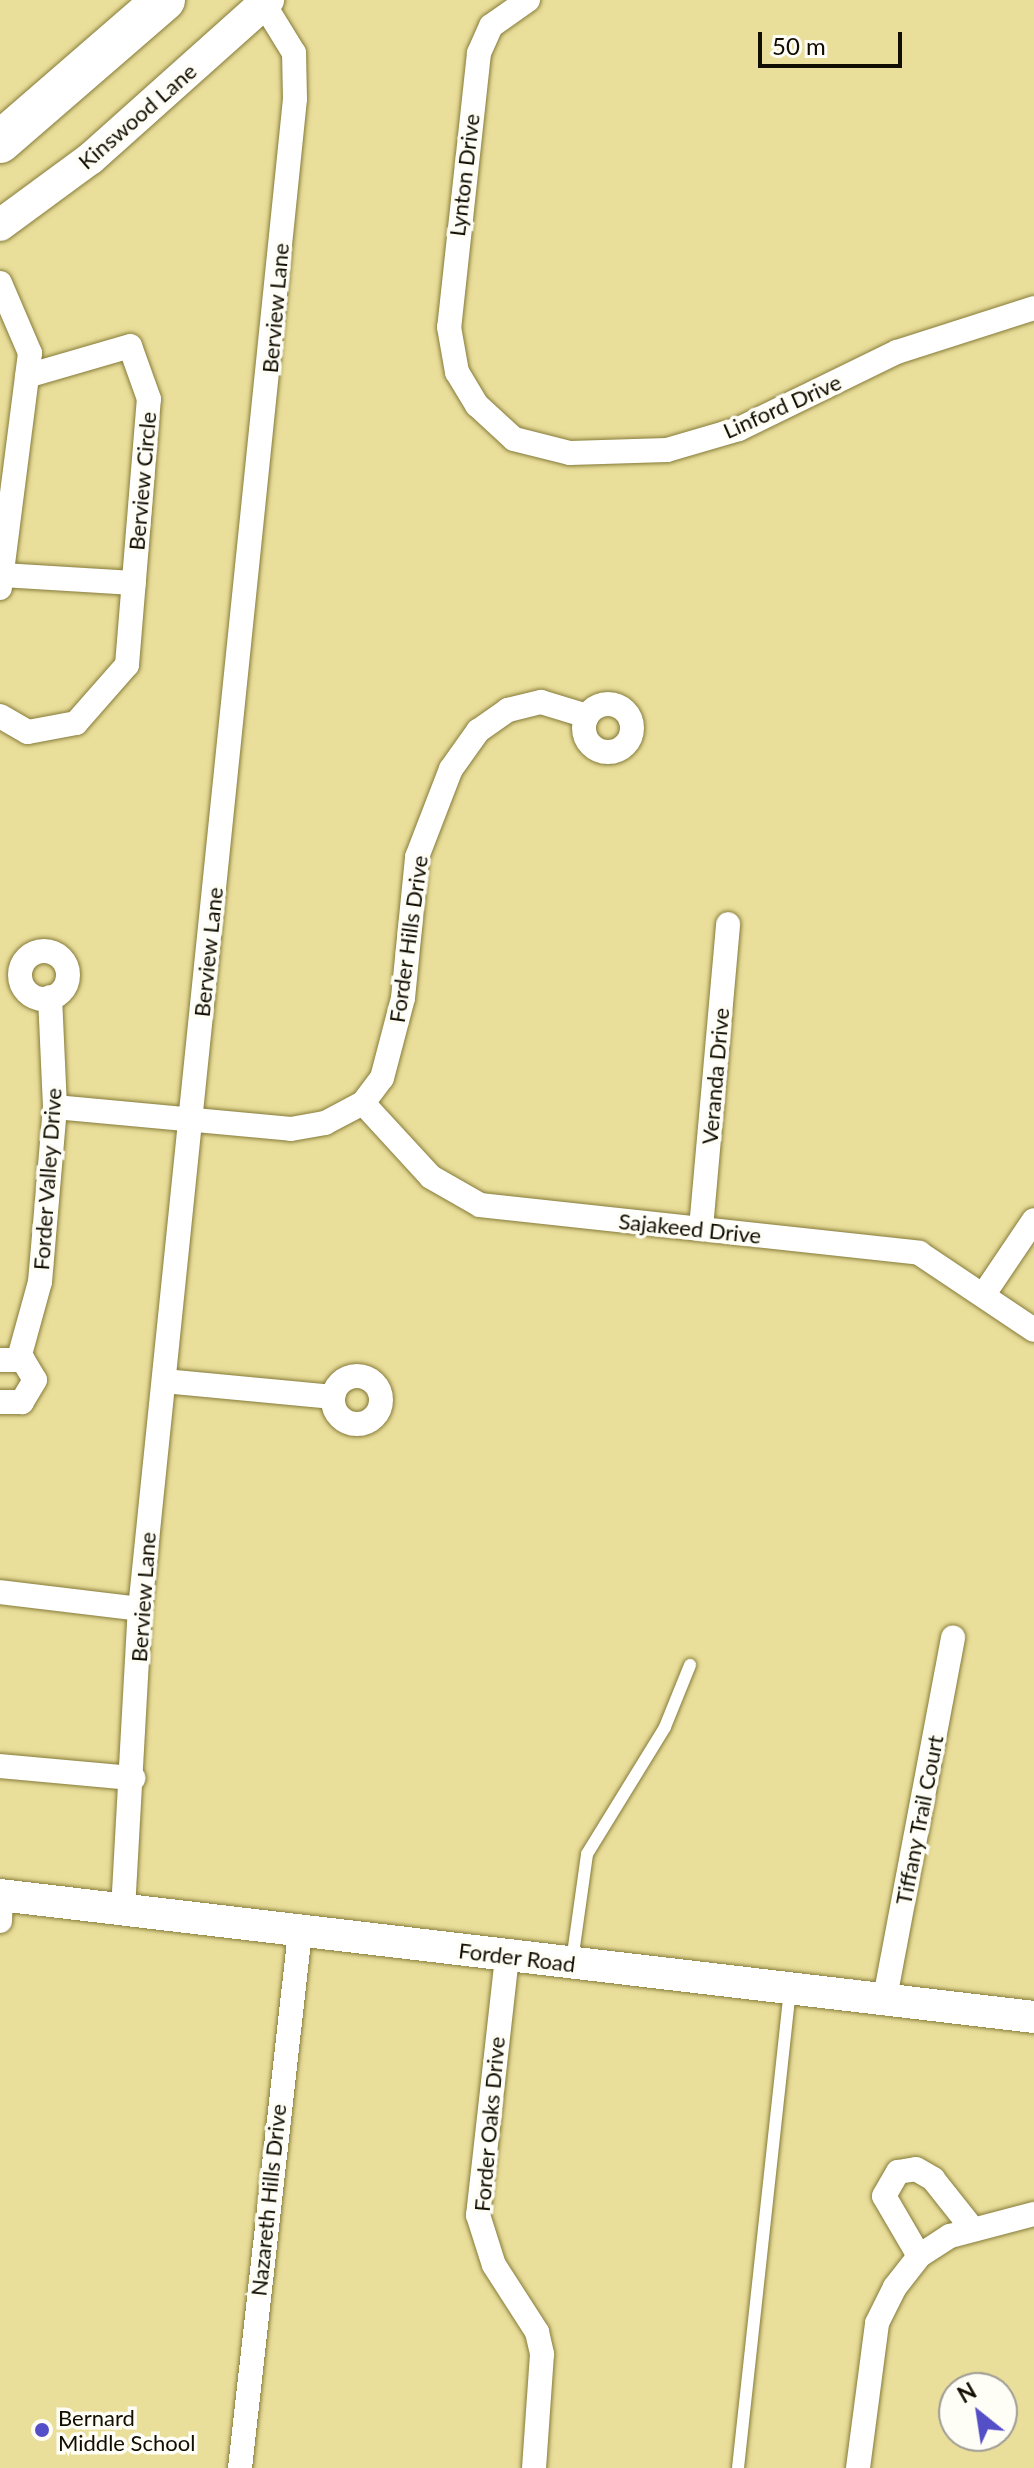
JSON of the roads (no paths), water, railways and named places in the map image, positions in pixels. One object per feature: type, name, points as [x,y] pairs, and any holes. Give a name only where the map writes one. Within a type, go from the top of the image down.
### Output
[{"type":"highway","points":[[0,142],[164,0]]},
{"type":"main road","name":"Kinswood Lane","points":[[0,225],[90,159],[266,2]]},
{"type":"main road","name":"Forder Road","points":[[0,1904],[123,1910],[884,2003],[1034,2017]]},
{"type":"street","name":"Lynton Drive","points":[[457,372],[451,287],[479,53],[491,26],[528,0]]},
{"type":"street","name":"Berview Lane","points":[[123,1910],[133,1778],[140,1609],[295,99],[294,53],[266,2]]},
{"type":"street","name":"Berview Circle","points":[[0,283],[30,353],[1,581],[134,583]]},
{"type":"street","name":"Linford Drive","points":[[457,372],[477,405],[514,439],[570,453],[637,455],[739,429],[897,352],[1034,308]]},
{"type":"street","name":"Berview Circle","points":[[0,716],[46,732],[76,723],[106,696],[127,665],[149,399],[130,346],[27,376]]},
{"type":"street","name":"Forder Hills Drive","points":[[55,1107],[291,1129],[325,1123],[363,1103],[382,1078],[403,998],[417,857],[451,769],[478,731],[508,710],[541,702],[587,716]]},
{"type":"street","name":"Veranda Drive","points":[[701,1228],[728,924]]},
{"type":"street","name":"Forder Valley Drive","points":[[10,1359],[40,1282],[55,1107],[50,997]]},
{"type":"street","name":"Sajakeed Drive","points":[[363,1103],[431,1177],[480,1205],[919,1253],[1034,1330]]},
{"type":"street","points":[[984,1294],[1034,1220]]},
{"type":"street","points":[[0,1402],[12,1405],[31,1393],[34,1373],[10,1359]]},
{"type":"street","points":[[164,1381],[333,1397]]},
{"type":"street","points":[[0,1592],[140,1609]]},
{"type":"street","name":"Tiffany Trail Court","points":[[884,2003],[953,1637]]},
{"type":"street","points":[[0,1766],[133,1778]]},
{"type":"street","name":"Nazareth Hills Drive","points":[[240,2468],[300,1932]]},
{"type":"street","name":"Forder Oaks Drive","points":[[507,1957],[478,2215],[494,2265],[537,2332],[542,2354],[534,2468]]},
{"type":"street","points":[[919,2256],[884,2196],[898,2172],[916,2169],[933,2179],[971,2227]]},
{"type":"street","points":[[858,2468],[877,2323],[919,2256],[971,2227],[1034,2214]]},
{"type":"lane","points":[[572,1964],[587,1854],[665,1727],[690,1665]]},
{"type":"lane","points":[[738,2468],[790,1990]]},
{"type":"place","name":"Bernard Middle School","points":[[42,2430]]}]
